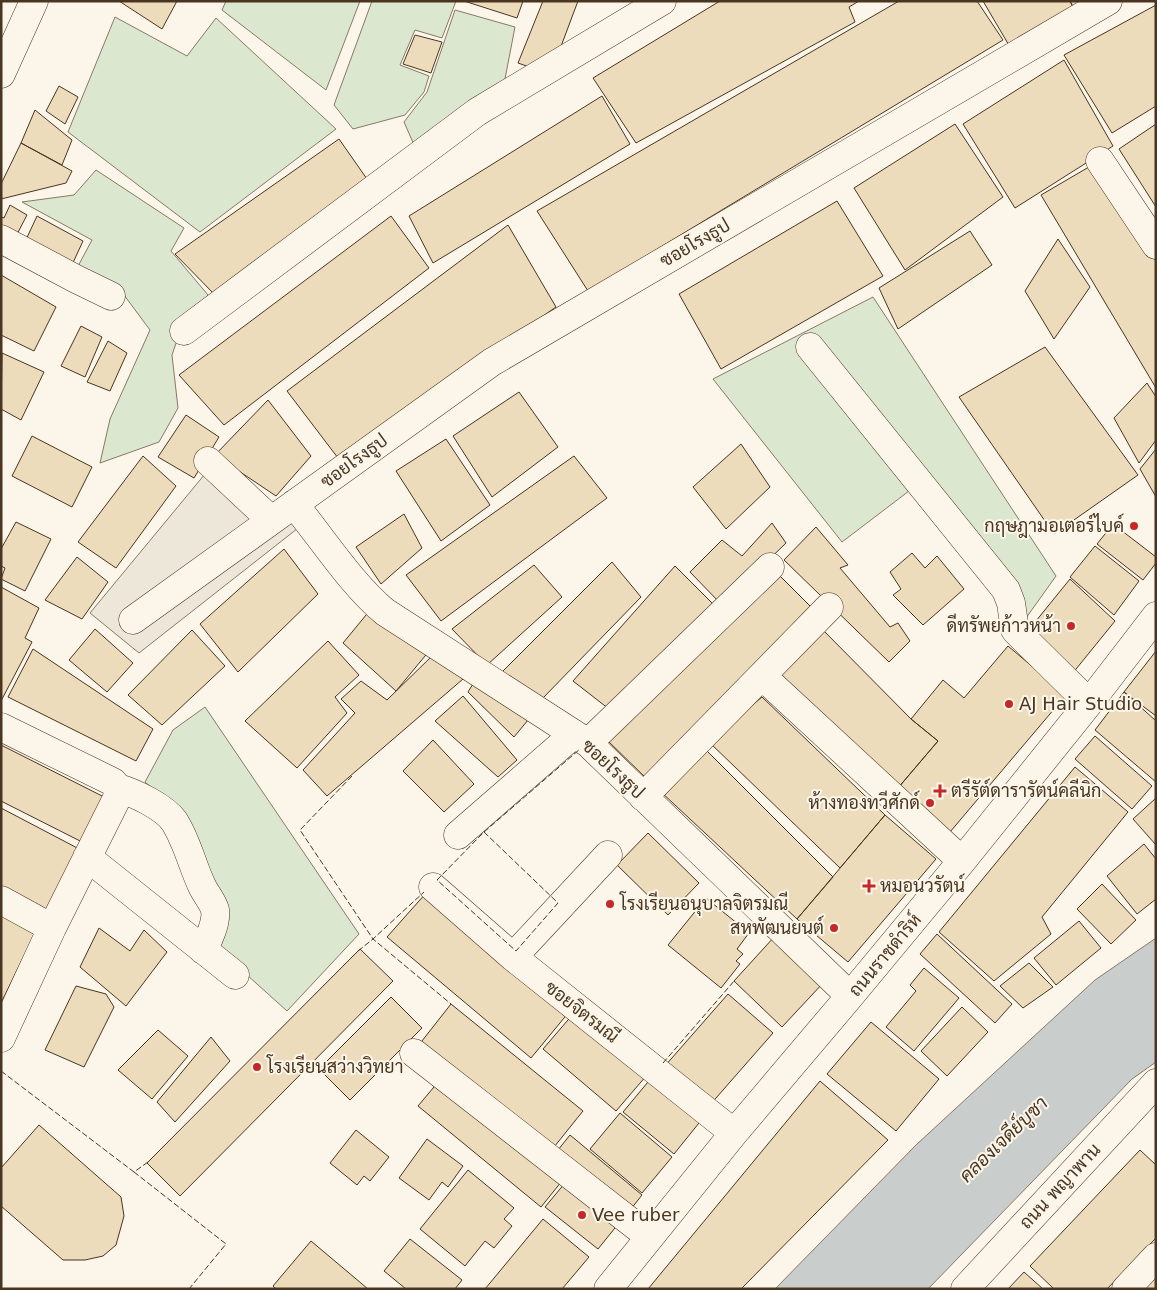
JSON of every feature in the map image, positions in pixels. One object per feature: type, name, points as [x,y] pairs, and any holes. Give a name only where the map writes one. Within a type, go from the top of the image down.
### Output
[{"type":"street","points":[[1,74],[34,1]]},
{"type":"street","points":[[184,331],[477,112],[662,1]]},
{"type":"street","name":"ซอยโรงธูป","points":[[133,620],[492,362],[1108,1]]},
{"type":"street","points":[[1100,161],[1156,245]]},
{"type":"street","points":[[1,239],[111,296]]},
{"type":"street","points":[[810,347],[1006,590],[1011,603],[1014,630],[1089,703]]},
{"type":"street","points":[[208,462],[271,520]]},
{"type":"street","name":"ซอยโรงธูป","points":[[294,504],[363,591],[376,604],[581,739],[850,996]]},
{"type":"street","points":[[458,835],[581,739],[770,567]]},
{"type":"street","points":[[643,797],[829,607]]},
{"type":"street","name":"ถนนราชดำริห์","points":[[608,1289],[734,1133],[962,861],[1156,616]]},
{"type":"street","points":[[762,676],[962,861]]},
{"type":"street","points":[[1,727],[113,782],[118,788],[134,792],[173,820],[215,910],[211,934],[203,950]]},
{"type":"street","points":[[1,1038],[52,928],[117,798],[118,788]]},
{"type":"street","points":[[513,957],[608,855]]},
{"type":"street","points":[[87,857],[235,975]]},
{"type":"street","name":"ซอยจิตรมณี","points":[[433,887],[513,957],[734,1133]]},
{"type":"street","points":[[1,900],[52,928]]},
{"type":"street","points":[[414,1053],[650,1237]]},
{"type":"street","name":"ถนน พญาพาน","points":[[965,1289],[1156,1083]]},
{"type":"street","points":[[1126,1289],[1156,1257]]},
{"type":"green space","points":[[226,1],[360,1],[326,90],[222,10]]},
{"type":"green space","points":[[372,1],[456,1],[442,38],[415,30],[400,65],[429,76],[424,92],[405,115],[353,129],[334,105]]},
{"type":"green space","points":[[455,10],[515,27],[504,84],[415,147],[404,122],[427,92]]},
{"type":"green space","points":[[115,17],[187,56],[216,18],[336,129],[200,232],[68,132]]},
{"type":"green space","points":[[96,170],[184,228],[171,251],[208,295],[184,320],[172,355],[178,408],[159,442],[100,463],[110,419],[150,330],[124,295],[77,268],[92,240],[22,202],[74,195]]},
{"type":"green space","points":[[873,297],[1056,576],[1021,625],[926,478],[842,542],[713,379]]},
{"type":"green space","points":[[205,707],[359,934],[287,1011],[217,948],[226,910],[191,823],[145,782],[173,730]]},
{"type":"shaded area","points":[[205,474],[302,525],[139,653],[90,613]]},
{"type":"water","name":"คลองเจดีย์บูชา","points":[[1156,938],[1156,1062],[1132,1079],[928,1289],[775,1289],[916,1145],[1095,980]]},
{"type":"building","points":[[119,1],[177,1],[162,29]]},
{"type":"building","points":[[464,1],[523,1],[517,18]]},
{"type":"building","points":[[543,1],[578,1],[557,57],[535,69],[518,63]]},
{"type":"building","points":[[720,1],[859,1],[849,7],[855,22],[636,143],[593,78]]},
{"type":"building","points":[[899,1],[977,1],[1003,40],[588,291],[537,211]]},
{"type":"building","points":[[983,1],[1070,1],[1074,9],[1010,47]]},
{"type":"building","points":[[1070,1],[1089,1],[1074,9]]},
{"type":"building","points":[[1156,5],[1156,106],[1112,133],[1064,55]]},
{"type":"building","points":[[415,35],[442,42],[431,73],[403,64]]},
{"type":"building","points":[[1064,60],[1113,146],[1015,208],[963,124]]},
{"type":"building","points":[[59,86],[78,97],[65,124],[46,111]]},
{"type":"building","points":[[602,96],[630,144],[433,263],[409,216]]},
{"type":"building","points":[[35,110],[72,140],[62,165],[21,143]]},
{"type":"building","points":[[955,124],[1003,197],[905,270],[854,188]]},
{"type":"building","points":[[1156,124],[1156,207],[1119,149]]},
{"type":"building","points":[[339,139],[367,179],[215,295],[175,254]]},
{"type":"building","points":[[21,143],[72,171],[66,183],[1,199],[1,184]]},
{"type":"building","points":[[1094,164],[1156,261],[1156,388],[1041,195]]},
{"type":"building","points":[[837,201],[883,276],[721,369],[679,294]]},
{"type":"building","points":[[10,205],[27,215],[14,240],[1,233],[1,217],[4,218]]},
{"type":"building","points":[[37,216],[83,241],[71,267],[24,244]]},
{"type":"building","points":[[391,216],[429,268],[224,425],[179,375]]},
{"type":"building","points":[[508,225],[556,307],[338,458],[287,391]]},
{"type":"building","points":[[970,231],[992,265],[898,329],[879,288]]},
{"type":"building","points":[[1058,239],[1090,287],[1054,339],[1025,291]]},
{"type":"building","points":[[1,275],[56,307],[34,351],[1,335]]},
{"type":"building","points":[[81,326],[102,337],[85,377],[61,366]]},
{"type":"building","points":[[108,341],[127,353],[110,391],[87,382]]},
{"type":"building","points":[[1045,347],[1138,475],[1054,534],[959,397]]},
{"type":"building","points":[[2,353],[44,372],[21,420],[1,409]]},
{"type":"building","points":[[1147,383],[1156,397],[1156,440],[1139,463],[1114,418]]},
{"type":"building","points":[[519,392],[558,447],[492,497],[453,436]]},
{"type":"building","points":[[268,400],[311,456],[276,496],[215,455]]},
{"type":"building","points":[[186,415],[219,437],[194,478],[158,457]]},
{"type":"building","points":[[32,436],[92,467],[72,507],[12,476]]},
{"type":"building","points":[[446,439],[490,505],[441,541],[396,471]]},
{"type":"building","points":[[741,444],[770,487],[726,529],[693,487]]},
{"type":"building","points":[[1156,449],[1156,497],[1140,469]]},
{"type":"building","points":[[143,456],[176,486],[116,568],[78,542]]},
{"type":"building","points":[[574,456],[607,498],[441,621],[406,575]]},
{"type":"building","points":[[404,514],[422,548],[381,584],[356,547]]},
{"type":"building","points":[[16,522],[51,539],[25,591],[1,579],[5,568],[1,566],[1,549]]},
{"type":"building","points":[[772,523],[786,543],[722,605],[690,572],[722,540],[742,556]]},
{"type":"building","points":[[1113,524],[1156,557],[1156,563],[1143,580],[1097,544]]},
{"type":"building","points":[[816,527],[848,565],[840,568],[890,627],[898,623],[910,641],[889,662],[784,560]]},
{"type":"building","points":[[1095,546],[1139,581],[1114,615],[1070,577]]},
{"type":"building","points":[[284,549],[318,594],[238,672],[200,624]]},
{"type":"building","points":[[912,553],[925,568],[937,556],[964,589],[923,625],[893,595],[901,589],[890,572]]},
{"type":"building","points":[[77,557],[108,582],[82,619],[45,600]]},
{"type":"building","points":[[612,562],[641,597],[543,698],[502,672]]},
{"type":"building","points":[[534,565],[562,597],[487,665],[452,629]]},
{"type":"building","points":[[675,566],[713,604],[609,709],[573,681]]},
{"type":"building","points":[[772,568],[814,610],[647,779],[605,738]]},
{"type":"building","points":[[1070,579],[1115,621],[1072,674],[1027,632]]},
{"type":"building","points":[[1,587],[39,608],[25,638],[32,642],[1,701]]},
{"type":"building","points":[[371,609],[430,650],[396,691],[343,643]]},
{"type":"building","points":[[95,629],[133,663],[107,692],[69,660]]},
{"type":"building","points":[[192,630],[225,666],[162,725],[128,695]]},
{"type":"building","points":[[823,630],[911,719],[938,741],[898,788],[774,675]]},
{"type":"building","points":[[328,641],[359,675],[335,697],[347,713],[297,768],[245,721]]},
{"type":"building","points":[[1008,646],[1066,695],[950,832],[898,788],[938,741],[911,719],[943,680],[964,698]]},
{"type":"building","points":[[33,649],[153,729],[136,761],[8,697]]},
{"type":"building","points":[[1156,651],[1156,716],[1124,692]]},
{"type":"building","points":[[434,654],[463,679],[327,796],[303,770],[355,713],[341,699],[361,681],[387,700]]},
{"type":"building","points":[[476,679],[533,714],[514,737],[468,692]]},
{"type":"building","points":[[1124,692],[1156,721],[1156,782],[1095,730]]},
{"type":"building","points":[[463,696],[517,760],[498,777],[435,721]]},
{"type":"building","points":[[762,697],[885,815],[840,868],[709,742]]},
{"type":"building","points":[[1095,736],[1152,786],[1132,809],[1075,759]]},
{"type":"building","points":[[433,740],[474,784],[444,812],[403,771]]},
{"type":"building","points":[[1,745],[110,800],[88,845],[1,801]]},
{"type":"building","points":[[704,748],[833,877],[797,919],[660,791]]},
{"type":"building","points":[[1075,767],[1128,812],[1042,917],[1051,934],[994,981],[939,932]]},
{"type":"building","points":[[1156,798],[1156,845],[1133,819]]},
{"type":"building","points":[[1,808],[83,851],[52,913],[1,887]]},
{"type":"building","points":[[885,815],[936,859],[848,962],[797,919]]},
{"type":"building","points":[[648,833],[699,883],[668,915],[617,865]]},
{"type":"building","points":[[1144,844],[1156,859],[1156,899],[1137,914],[1107,876]]},
{"type":"building","points":[[1102,884],[1136,920],[1111,944],[1077,909]]},
{"type":"building","points":[[427,892],[569,1012],[531,1058],[387,937]]},
{"type":"building","points":[[706,898],[749,933],[737,949],[743,954],[736,961],[740,964],[721,988],[668,945]]},
{"type":"building","points":[[1,908],[38,927],[1,1003]]},
{"type":"building","points":[[1079,921],[1101,948],[1056,985],[1034,958]]},
{"type":"building","points":[[99,928],[130,951],[144,930],[167,952],[126,1006],[80,967]]},
{"type":"building","points":[[937,934],[1012,1004],[995,1023],[920,954]]},
{"type":"building","points":[[775,936],[824,982],[782,1027],[734,981]]},
{"type":"building","points":[[360,949],[393,981],[180,1196],[147,1163]]},
{"type":"building","points":[[1029,963],[1053,987],[1023,1008],[1000,986]]},
{"type":"building","points":[[924,968],[959,998],[914,1051],[886,1027],[916,991],[910,985]]},
{"type":"building","points":[[76,986],[106,994],[114,1007],[84,1067],[45,1050]]},
{"type":"building","points":[[728,994],[773,1033],[709,1106],[664,1067]]},
{"type":"building","points":[[391,997],[422,1028],[350,1100],[319,1069]]},
{"type":"building","points":[[451,1004],[583,1111],[550,1152],[418,1046]]},
{"type":"building","points":[[962,1007],[988,1032],[947,1076],[921,1051]]},
{"type":"building","points":[[574,1013],[647,1075],[616,1111],[543,1049]]},
{"type":"building","points":[[871,1022],[939,1079],[896,1131],[827,1074]]},
{"type":"building","points":[[158,1030],[188,1056],[152,1099],[118,1070]]},
{"type":"building","points":[[211,1037],[230,1061],[175,1122],[157,1102]]},
{"type":"building","points":[[653,1076],[703,1118],[674,1154],[623,1112]]},
{"type":"building","points":[[439,1081],[562,1181],[541,1207],[418,1106]]},
{"type":"building","points":[[820,1081],[888,1140],[741,1289],[648,1289]]},
{"type":"building","points":[[620,1113],[672,1157],[642,1193],[590,1149]]},
{"type":"building","points":[[39,1125],[121,1197],[124,1216],[116,1245],[103,1256],[85,1260],[63,1260],[1,1206],[1,1168]]},
{"type":"building","points":[[356,1130],[389,1157],[370,1181],[364,1176],[357,1185],[330,1163]]},
{"type":"building","points":[[570,1135],[642,1195],[627,1214],[554,1155]]},
{"type":"building","points":[[427,1139],[463,1166],[448,1187],[442,1182],[429,1200],[399,1178]]},
{"type":"building","points":[[1140,1150],[1156,1165],[1156,1238],[1107,1289],[1054,1289],[1030,1266]]},
{"type":"building","points":[[468,1170],[514,1208],[504,1219],[512,1226],[494,1248],[485,1241],[465,1266],[420,1229]]},
{"type":"building","name":"Vee ruber","points":[[565,1183],[619,1223],[598,1249],[545,1207]]},
{"type":"building","points":[[543,1219],[589,1257],[562,1289],[485,1289]]},
{"type":"building","points":[[410,1239],[462,1280],[455,1289],[406,1289],[384,1271]]},
{"type":"building","points":[[311,1241],[368,1289],[276,1289],[273,1286]]},
{"type":"building","points":[[1024,1272],[1043,1289],[1008,1289]]},
{"type":"building","points":[[1156,1276],[1156,1289],[1143,1289]]},
{"type":"fence","points":[[484,832],[580,749]]},
{"type":"fence","points":[[352,776],[300,830],[373,939],[424,892]]},
{"type":"fence","points":[[484,832],[558,903],[516,951],[437,880],[484,832]]},
{"type":"fence","points":[[358,951],[373,939],[451,1004]]},
{"type":"fence","points":[[663,1063],[735,980]]},
{"type":"fence","points":[[1,1071],[134,1172]]},
{"type":"fence","points":[[148,1162],[134,1172],[226,1244],[189,1289]]},
{"type":"place","name":"กฤษฎามอเตอร์ไบค์","points":[[1134,526]]},
{"type":"place","name":"ดีทรัพยก้าวหน้า","points":[[1071,626]]},
{"type":"place","name":"AJ Hair Studio","points":[[1009,704]]},
{"type":"place","name":"ตรีรัต์ดารารัตน์คลีนิก","points":[[940,791]]},
{"type":"place","name":"ห้างทองทวีศักด์","points":[[930,803]]},
{"type":"place","name":"หมอนวรัตน์","points":[[869,886]]},
{"type":"place","name":"โรงเรียนอนุบาลจิตรมณี","points":[[610,904]]},
{"type":"place","name":"สหพัฒนยนต์","points":[[834,928]]},
{"type":"place","name":"โรงเรียนสว่างวิทยา","points":[[257,1067]]},
{"type":"place","name":"Vee ruber","points":[[582,1215]]}]
